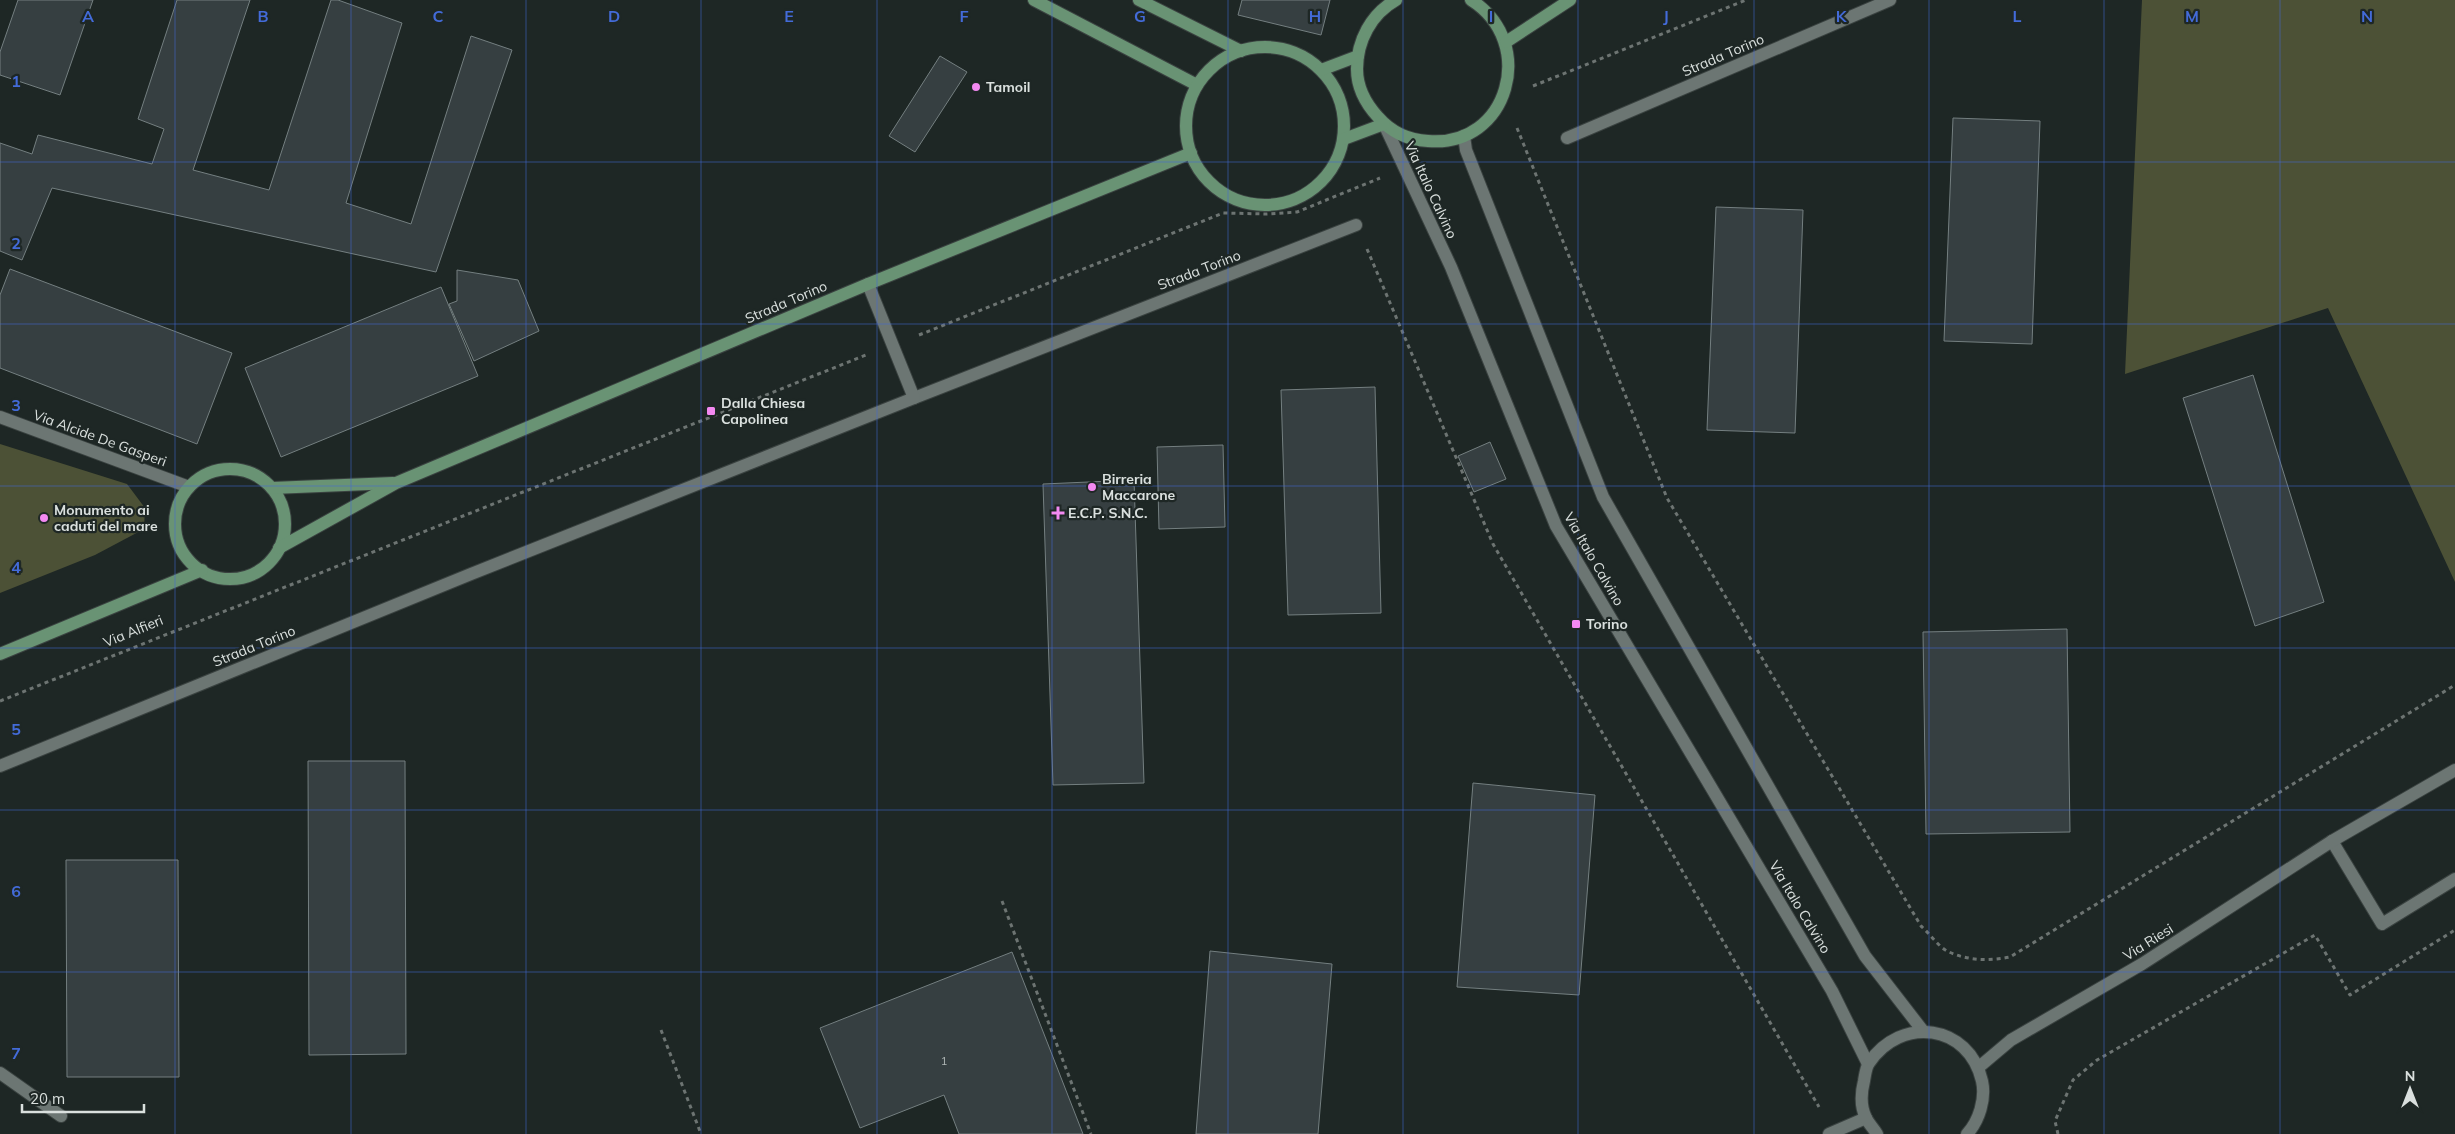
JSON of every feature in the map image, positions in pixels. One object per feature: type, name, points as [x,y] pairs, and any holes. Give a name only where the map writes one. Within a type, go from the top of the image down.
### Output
[{"type":"street","points":[[1034,0],[1197,85]]},
{"type":"street","points":[[1139,0],[1241,51]]},
{"type":"street","points":[[1396,0],[1378,13],[1364,34],[1358,56],[1357,72],[1360,88],[1370,108],[1384,124],[1402,136],[1418,140],[1449,140],[1464,136],[1487,120],[1502,99],[1509,78],[1506,42],[1493,19],[1482,7],[1471,0]]},
{"type":"street","points":[[1506,42],[1570,0]]},
{"type":"street","name":"Strada Torino","points":[[1567,138],[1890,0]]},
{"type":"street","points":[[1269,48],[1286,50],[1302,56],[1321,70],[1332,84],[1340,100],[1345,119],[1344,139],[1337,161],[1321,183],[1297,199],[1274,204],[1249,204],[1233,199],[1214,187],[1199,170],[1191,153],[1186,123],[1189,104],[1197,85],[1208,71],[1222,60],[1241,51],[1269,48]]},
{"type":"street","points":[[1321,70],[1358,56]]},
{"type":"street","points":[[1344,139],[1384,124]]},
{"type":"street","name":"Via Italo Calvino","points":[[1384,124],[1451,267],[1556,526],[1832,991],[1868,1064]]},
{"type":"street","points":[[1464,136],[1466,150],[1603,497],[1864,956],[1923,1031]]},
{"type":"street","name":"Strada Torino","points":[[280,548],[396,483],[868,284],[1191,153]]},
{"type":"street","name":"Strada Torino","points":[[0,766],[520,555],[1356,225]]},
{"type":"street","points":[[868,284],[914,398]]},
{"type":"street","name":"Via Alcide De Gasperi","points":[[0,418],[189,487]]},
{"type":"street","points":[[232,469],[256,475],[272,488],[281,503],[284,514],[284,536],[280,548],[272,560],[261,569],[246,576],[227,578],[202,570],[184,552],[178,540],[175,527],[178,505],[189,487],[206,475],[218,470],[232,469]]},
{"type":"street","name":"Strada Torino","points":[[272,488],[396,483]]},
{"type":"street","points":[[0,654],[202,570]]},
{"type":"street","name":"Via Riesi","points":[[1979,1067],[2011,1040],[2142,964],[2332,840],[2455,770]]},
{"type":"street","points":[[2332,840],[2382,924],[2455,879]]},
{"type":"street","points":[[1877,1134],[1866,1118],[1861,1096],[1868,1064],[1891,1039],[1923,1031],[1947,1036],[1966,1049],[1979,1067],[1985,1092],[1974,1131]]},
{"type":"street","points":[[0,1073],[61,1116]]},
{"type":"street","points":[[1831,1133],[1866,1118]]},
{"type":"path","points":[[1527,88],[1746,0]]},
{"type":"path","points":[[1514,120],[1666,498],[1921,926],[1946,950],[1969,958],[1988,961],[2010,956],[2455,685]]},
{"type":"path","name":"Via Alfieri","points":[[0,702],[1223,213],[1267,214],[1297,212],[1371,181],[1406,170]]},
{"type":"path","points":[[1343,194],[1493,544],[1806,1082],[1831,1133]]},
{"type":"path","points":[[1002,901],[1091,1134]]},
{"type":"path","points":[[2058,1134],[2055,1121],[2063,1098],[2073,1080],[2097,1060],[2315,935],[2350,995],[2455,930]]},
{"type":"path","points":[[661,1030],[701,1134]]},
{"type":"green space","points":[[2142,0],[2455,0],[2455,582],[2328,308],[2125,374]]},
{"type":"green space","points":[[0,444],[127,484],[145,508],[144,529],[95,555],[0,593]]},
{"type":"building","points":[[18,0],[93,0],[60,95],[0,75],[0,52]]},
{"type":"building","points":[[177,0],[250,0],[193,170],[269,190],[331,0],[338,0],[402,23],[346,203],[411,224],[471,36],[512,50],[436,272],[52,188],[22,260],[0,251],[0,143],[32,154],[38,135],[152,164],[164,129],[138,119]]},
{"type":"building","points":[[1242,0],[1330,0],[1321,35],[1238,15]]},
{"type":"building","points":[[940,56],[967,72],[915,152],[889,136]]},
{"type":"building","points":[[1953,118],[2040,121],[2032,344],[1944,341]]},
{"type":"building","points":[[1716,207],[1803,210],[1795,433],[1707,430]]},
{"type":"building","points":[[10,269],[232,353],[197,444],[0,368],[0,295]]},
{"type":"building","points":[[457,270],[518,280],[539,331],[474,361],[449,304],[457,301]]},
{"type":"building","points":[[441,287],[478,376],[281,457],[245,368]]},
{"type":"building","points":[[2253,375],[2324,602],[2255,626],[2183,398]]},
{"type":"building","points":[[1375,387],[1381,613],[1288,615],[1281,390]]},
{"type":"building","points":[[1490,442],[1506,479],[1474,492],[1458,456]]},
{"type":"building","points":[[1223,445],[1225,527],[1159,529],[1157,447]]},
{"type":"building","points":[[1134,480],[1144,783],[1053,785],[1043,484]]},
{"type":"building","points":[[2067,629],[2070,832],[1926,834],[1923,632]]},
{"type":"building","points":[[308,761],[405,761],[406,1054],[309,1055]]},
{"type":"building","points":[[1473,783],[1595,795],[1579,995],[1457,987]]},
{"type":"building","points":[[66,860],[178,860],[179,1077],[67,1077]]},
{"type":"building","points":[[1210,951],[1332,964],[1318,1134],[1196,1134]]},
{"type":"building","points":[[1012,952],[1083,1134],[959,1134],[944,1095],[860,1128],[820,1028]]},
{"type":"place","name":"Tamoil","points":[[976,87]]},
{"type":"place","name":"Dalla Chiesa Capolinea","points":[[711,411]]},
{"type":"place","name":"Birreria Maccarone","points":[[1092,487]]},
{"type":"place","name":"E.C.P. S.N.C.","points":[[1058,513]]},
{"type":"place","name":"Monumento ai caduti del mare","points":[[44,518]]},
{"type":"place","name":"Torino","points":[[1576,624]]}]
